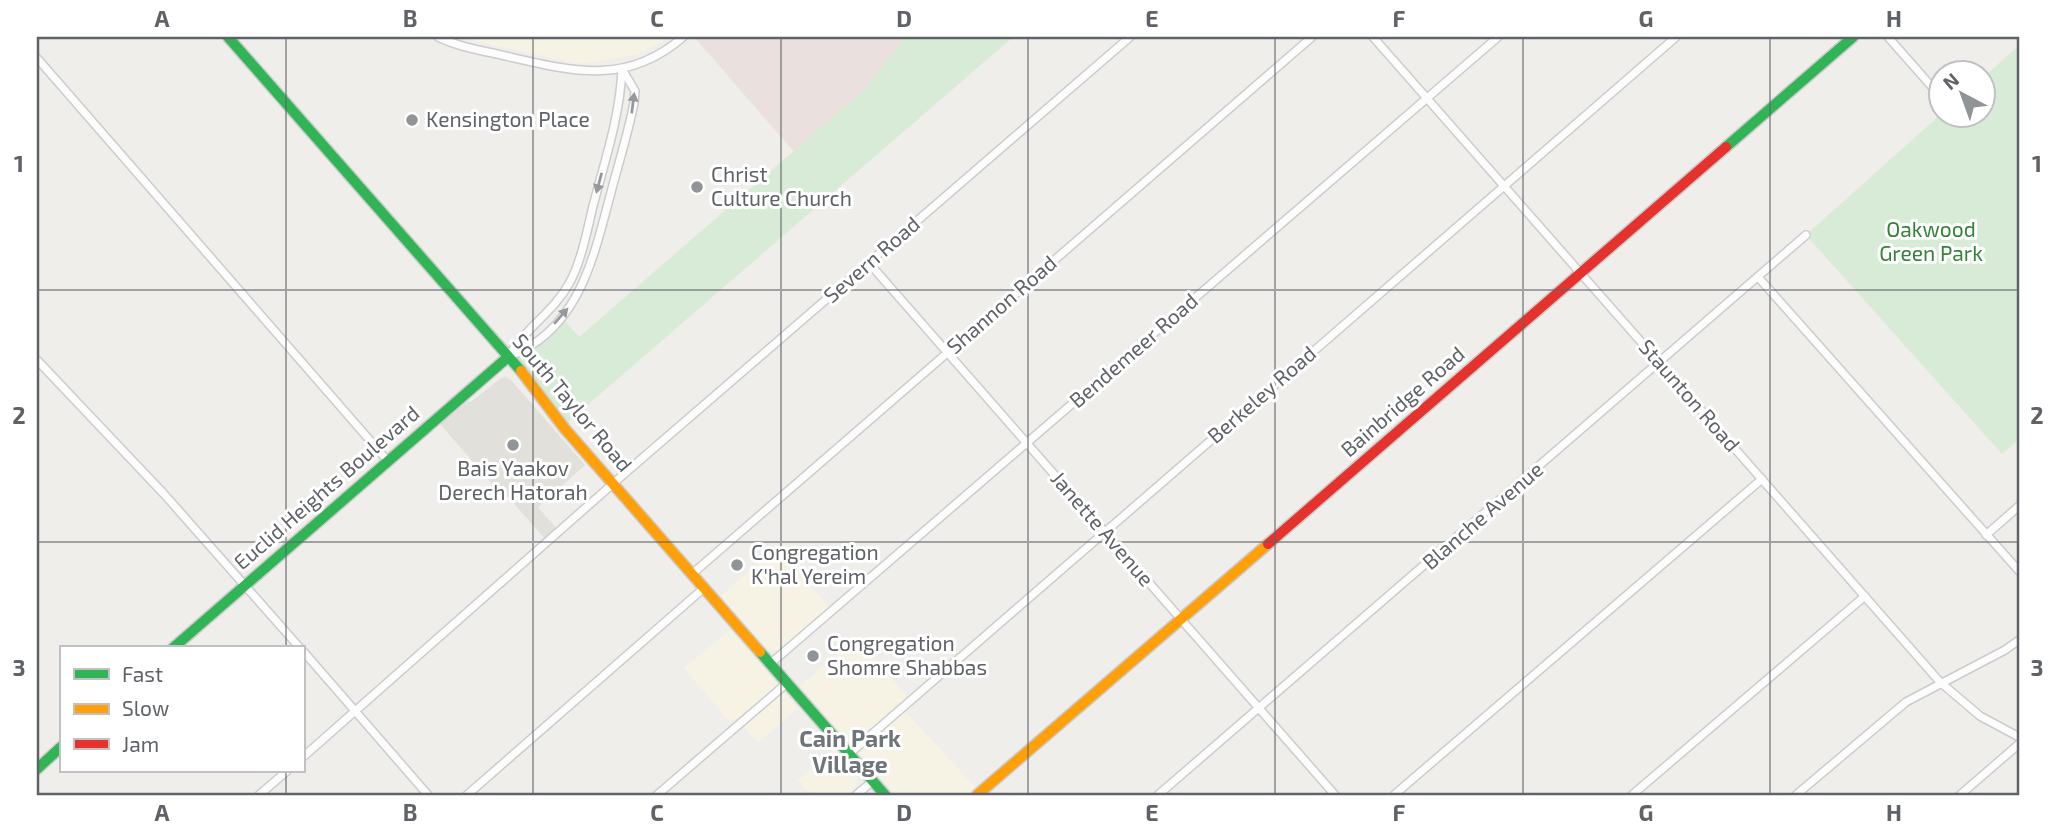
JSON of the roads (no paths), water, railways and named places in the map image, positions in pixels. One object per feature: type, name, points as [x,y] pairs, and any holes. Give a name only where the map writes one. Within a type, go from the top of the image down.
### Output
[{"type":"street","name":"South Taylor Road","points":[[228,37],[885,795]]},
{"type":"street","points":[[438,37],[467,47],[563,69],[602,72],[622,69],[656,56],[683,37]]},
{"type":"street","name":"Severn Road","points":[[304,756],[1130,37]]},
{"type":"street","name":"Shannon Road","points":[[692,574],[1312,37]]},
{"type":"street","name":"Staunton Road","points":[[1373,37],[1940,682],[1980,716],[2019,737]]},
{"type":"street","name":"Bendemeer Road","points":[[770,664],[1498,37]]},
{"type":"street","name":"Berkeley Road","points":[[849,754],[1676,37]]},
{"type":"street","name":"Bainbridge Road","points":[[977,795],[1853,37]]},
{"type":"street","points":[[1888,37],[1926,80]]},
{"type":"street","points":[[37,58],[387,460]]},
{"type":"street","points":[[508,357],[519,338],[546,314],[561,296],[576,269],[618,111],[622,69]]},
{"type":"street","points":[[508,357],[530,347],[562,317],[574,301],[590,268],[634,103],[635,92],[622,69]]},
{"type":"street","name":"Blanche Avenue","points":[[1158,795],[1806,235]]},
{"type":"street","name":"Janette Avenue","points":[[869,263],[1335,795]]},
{"type":"street","points":[[1758,277],[2019,571]]},
{"type":"street","name":"Euclid Heights Boulevard","points":[[175,646],[508,357]]},
{"type":"street","points":[[37,360],[163,494],[298,646]]},
{"type":"street","points":[[1394,795],[1762,479]]},
{"type":"street","points":[[1986,535],[2019,506]]},
{"type":"street","points":[[467,795],[704,588]]},
{"type":"street","points":[[1632,795],[1865,596]]},
{"type":"street","points":[[1796,795],[1900,706],[2019,640]]},
{"type":"street","points":[[304,653],[428,795]]},
{"type":"street","points":[[657,795],[787,683]]},
{"type":"street","points":[[1961,795],[2019,744]]},
{"type":"street","points":[[37,769],[60,748]]},
{"type":"street","points":[[259,795],[286,772]]},
{"type":"street","points":[[856,795],[873,781]]},
{"type":"place","name":"Kensington Place","points":[[412,120]]},
{"type":"place","name":"Christ Culture Church","points":[[697,187]]},
{"type":"place","name":"Bais Yaakov Derech Hatorah","points":[[513,445]]},
{"type":"place","name":"Congregation K'hal Yereim","points":[[737,565]]},
{"type":"place","name":"Congregation Shomre Shabbas","points":[[813,656]]},
{"type":"district","name":"Cain Park Village","points":[[850,752]]},
{"type":"park label","name":"Oakwood Green Park","points":[[1931,242]]}]
